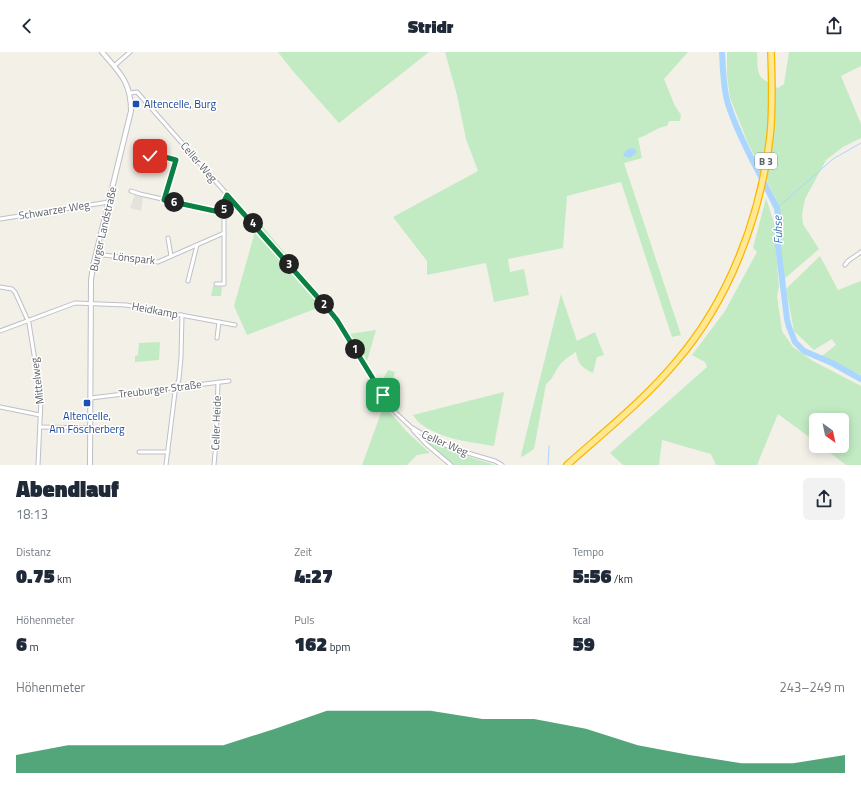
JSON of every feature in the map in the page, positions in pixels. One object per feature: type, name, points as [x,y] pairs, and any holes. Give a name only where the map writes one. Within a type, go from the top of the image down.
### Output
[{"type":"highway","name":"B 3","points":[[567,465],[645,396],[676,362],[697,335],[716,305],[742,248],[754,214],[767,158],[772,112],[771,52]]},
{"type":"street","name":"Burger Landstraße","points":[[90,465],[91,280],[108,202],[131,111],[130,93],[126,83],[102,52]]},
{"type":"street","points":[[114,66],[130,52]]},
{"type":"street","name":"Celler Weg","points":[[130,93],[137,92],[329,310],[337,320],[396,413],[426,444],[451,465]]},
{"type":"street","points":[[154,154],[176,160],[164,200]]},
{"type":"street","points":[[131,191],[224,213]]},
{"type":"street","points":[[216,284],[224,284],[224,201],[227,195]]},
{"type":"street","name":"Schwarzer Weg","points":[[0,219],[108,202]]},
{"type":"street","name":"Lönspark","points":[[96,254],[158,262],[224,233]]},
{"type":"street","name":"Lönspark","points":[[168,238],[171,256]]},
{"type":"street","points":[[188,280],[197,245]]},
{"type":"street","points":[[845,265],[848,261],[861,252]]},
{"type":"street","name":"Mittelweg","points":[[0,287],[12,289],[15,292],[28,321],[41,399],[38,465]]},
{"type":"street","name":"Heidkamp","points":[[0,331],[75,303],[126,305],[235,325]]},
{"type":"street","points":[[166,465],[175,392],[179,379],[182,357],[182,315]]},
{"type":"street","points":[[217,338],[219,322]]},
{"type":"street","name":"Treuburger Straße","points":[[90,398],[229,381]]},
{"type":"street","name":"Celler Heide","points":[[214,465],[218,382]]},
{"type":"street","points":[[0,413],[0,407],[40,415]]},
{"type":"street","points":[[40,427],[90,428]]},
{"type":"street","name":"Celler Weg","points":[[411,427],[442,444],[495,461],[502,465]]},
{"type":"street","points":[[139,452],[168,452]]},
{"type":"shaded area","points":[[135,195],[143,197],[141,211],[130,208]]},
{"type":"green space","points":[[278,52],[429,52],[339,123]]},
{"type":"green space","points":[[445,52],[688,52],[664,79],[675,106],[681,115],[680,121],[669,121],[667,126],[659,128],[638,138],[642,158],[624,163],[681,335],[672,337],[621,182],[567,196],[563,248],[508,259],[510,272],[524,269],[529,295],[494,302],[486,263],[427,275],[427,261],[393,217],[478,171],[466,139],[457,95]]},
{"type":"green space","points":[[727,52],[757,52],[758,71],[760,75],[766,81],[778,88],[784,84],[789,52],[861,52],[861,66],[841,76],[861,124],[861,138],[843,147],[826,160],[805,199],[802,215],[803,224],[819,249],[783,280],[780,250],[782,217],[775,197],[748,143],[730,98],[727,76]]},
{"type":"green space","points":[[766,198],[775,226],[779,287],[777,296],[782,331],[793,347],[813,361],[861,386],[861,465],[846,465],[830,453],[849,453],[849,413],[809,413],[809,437],[778,414],[757,465],[716,465],[711,454],[662,440],[659,465],[623,465],[610,453],[707,367],[705,362],[692,355],[725,311],[757,252],[753,248]]},
{"type":"green space","points":[[258,221],[328,304],[247,335],[234,306]]},
{"type":"green space","points":[[820,256],[838,290],[861,281],[861,375],[822,356],[836,345],[832,339],[814,350],[794,331],[786,289]]},
{"type":"green space","points":[[213,286],[222,287],[221,296],[211,296]]},
{"type":"green space","points":[[561,294],[577,341],[595,332],[604,355],[597,357],[593,373],[581,365],[576,352],[561,364],[546,384],[534,449],[522,457],[521,455]]},
{"type":"green space","points":[[376,330],[367,361],[349,334]]},
{"type":"green space","points":[[160,342],[159,360],[135,362],[135,356],[138,355],[139,343]]},
{"type":"green space","points":[[388,370],[395,372],[387,397],[380,385]]},
{"type":"green space","points":[[504,392],[494,446],[456,439],[437,433],[421,424],[413,415]]},
{"type":"green space","points":[[384,405],[407,432],[430,453],[417,455],[407,465],[362,465]]},
{"type":"green space","points":[[419,435],[454,452],[495,465],[453,465]]},
{"type":"water","points":[[632,148],[637,152],[630,158],[624,156],[623,154],[628,149]]},
{"type":"waterway","name":"Fuhse","points":[[722,52],[724,85],[728,104],[744,144],[777,208],[779,222],[778,246],[787,319],[795,342],[804,351],[832,363],[861,379]]},
{"type":"waterway","points":[[777,208],[833,159],[861,143]]},
{"type":"waterway","points":[[548,465],[549,446]]},
{"type":"place","name":"Altencelle, Burg","points":[[136,104]]},
{"type":"place","name":"Altencelle, Am Föscherberg","points":[[87,403]]},
{"type":"route","points":[[150,156],[153,156],[154,154],[176,160],[164,200],[224,213],[224,201],[227,195],[236,204],[337,320],[383,395]]}]
